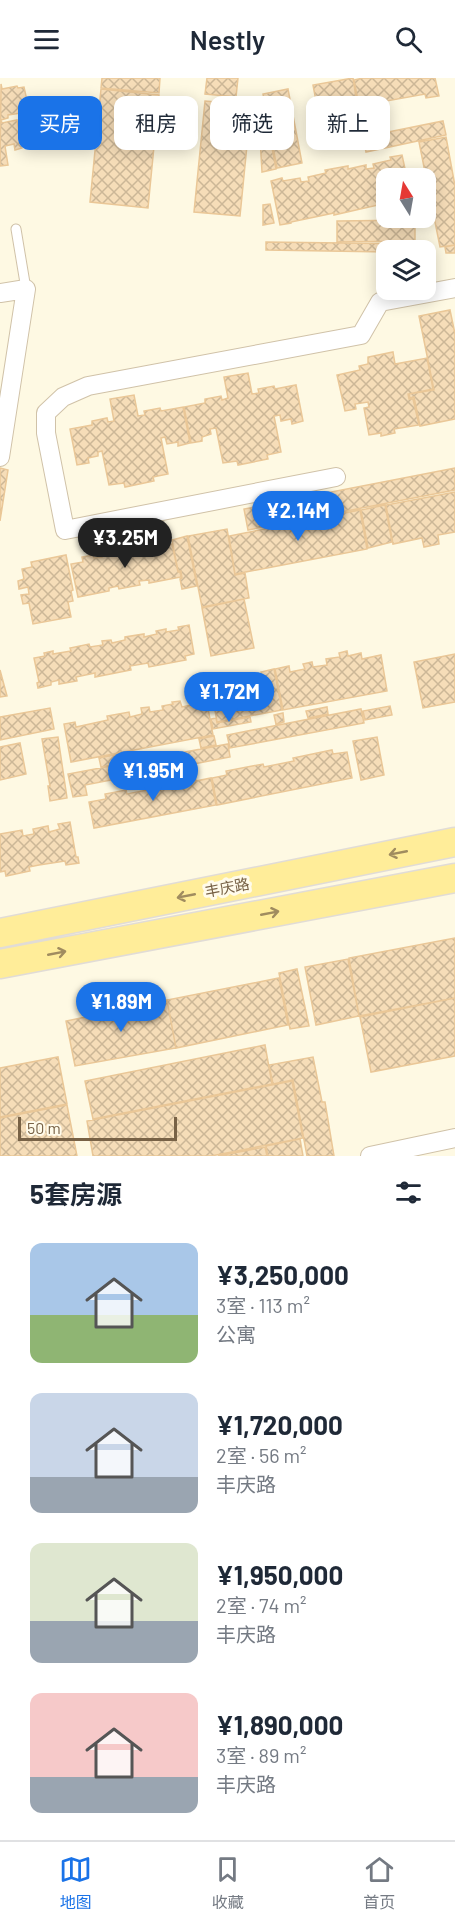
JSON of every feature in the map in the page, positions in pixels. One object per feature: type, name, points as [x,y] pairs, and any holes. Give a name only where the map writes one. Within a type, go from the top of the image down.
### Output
[{"type":"main road","name":"丰庆路","points":[[0,933],[455,842]]},
{"type":"main road","points":[[0,964],[455,878]]},
{"type":"street","points":[[336,477],[65,530],[46,433],[46,413],[63,397],[88,386],[361,335],[380,302],[455,288]]},
{"type":"street","points":[[0,293],[26,289],[0,457]]},
{"type":"street","points":[[370,1156],[455,1138]]},
{"type":"lane","points":[[16,229],[26,289]]},
{"type":"building","points":[[102,78],[160,78],[159,93],[101,88]]},
{"type":"building","points":[[207,78],[238,78],[236,96],[205,94]]},
{"type":"building","points":[[353,78],[356,96],[315,96],[313,85]]},
{"type":"building","points":[[435,78],[439,96],[426,98],[425,94],[390,100],[390,96],[357,96],[354,80]]},
{"type":"building","points":[[1,84],[2,89],[24,87],[26,96],[18,96],[18,113],[8,115],[8,118],[1,120],[2,123],[17,120],[18,149],[15,150],[14,144],[5,146],[8,165],[0,166]]},
{"type":"building","points":[[101,89],[159,95],[114,96],[114,150],[154,150],[148,208],[90,202],[95,150],[102,150]]},
{"type":"building","points":[[288,89],[289,96],[263,96],[263,94]]},
{"type":"building","points":[[205,101],[210,101],[210,150],[247,150],[240,216],[194,212]]},
{"type":"building","points":[[294,121],[302,163],[277,168],[274,150],[294,150]]},
{"type":"building","points":[[443,121],[446,135],[390,147],[390,132]]},
{"type":"building","points":[[446,137],[455,186],[455,245],[440,247],[436,227],[436,168],[424,168],[419,142]]},
{"type":"building","points":[[261,150],[272,150],[276,169],[262,172]]},
{"type":"building","points":[[402,155],[405,168],[376,168],[376,205],[280,225],[271,181],[282,178],[283,181],[300,178],[301,182],[309,181],[308,177],[326,173],[325,170],[348,166],[348,169],[366,165],[366,169],[374,168],[373,164],[391,160],[390,157]]},
{"type":"building","points":[[270,204],[274,223],[263,225],[263,205]]},
{"type":"building","points":[[376,220],[376,228],[415,228],[415,240],[337,242],[337,221]]},
{"type":"building","points":[[266,242],[376,243],[376,252],[266,250]]},
{"type":"building","points":[[455,245],[455,253],[446,253],[445,247]]},
{"type":"building","points":[[450,310],[455,334],[455,419],[420,426],[414,397],[410,398],[409,394],[434,390],[419,316]]},
{"type":"building","points":[[393,352],[395,364],[427,358],[433,389],[408,394],[409,399],[413,399],[419,425],[394,429],[395,433],[381,436],[381,433],[369,435],[364,408],[369,407],[368,402],[355,404],[356,409],[345,411],[337,375],[360,370],[359,366],[368,364],[368,357]]},
{"type":"building","points":[[248,373],[252,394],[259,393],[258,389],[296,385],[303,421],[292,424],[291,419],[281,421],[280,415],[274,416],[281,452],[267,455],[268,459],[238,465],[237,461],[223,463],[216,428],[210,429],[211,434],[202,437],[202,441],[191,443],[184,407],[205,403],[205,399],[221,396],[222,400],[228,398],[224,377]]},
{"type":"building","points":[[134,395],[138,416],[145,415],[144,411],[183,407],[190,443],[178,446],[178,442],[167,444],[165,437],[161,438],[168,474],[153,477],[154,481],[125,487],[124,483],[109,485],[102,451],[98,452],[98,456],[88,458],[89,463],[77,465],[70,429],[92,425],[92,421],[107,418],[108,422],[114,421],[110,399]]},
{"type":"building","points":[[0,468],[8,470],[0,521]]},
{"type":"building","points":[[455,468],[455,490],[248,530],[244,509]]},
{"type":"building","points":[[455,492],[455,532],[438,535],[439,544],[424,547],[422,538],[393,544],[386,505]]},
{"type":"building","points":[[385,505],[392,542],[368,548],[361,510]]},
{"type":"building","points":[[360,510],[367,549],[235,574],[229,536]]},
{"type":"building","points":[[227,529],[235,575],[245,573],[249,598],[202,607],[188,536]]},
{"type":"building","points":[[187,536],[197,586],[182,589],[181,571],[178,571],[172,540]]},
{"type":"building","points":[[161,542],[162,546],[172,544],[181,577],[149,583],[149,580],[139,581],[140,585],[119,589],[118,586],[109,588],[109,591],[78,597],[71,564],[83,562],[82,557],[93,555],[94,558],[102,557],[101,554],[112,552],[113,556],[132,552],[132,548],[151,546],[151,544]]},
{"type":"building","points":[[66,555],[73,590],[71,591],[73,601],[68,602],[71,617],[33,624],[29,603],[23,604],[21,595],[29,594],[28,587],[19,589],[18,581],[24,579],[22,569],[32,567],[31,562]]},
{"type":"building","points":[[244,599],[254,648],[211,656],[202,608]]},
{"type":"building","points":[[189,625],[194,654],[185,656],[186,660],[149,667],[148,663],[130,666],[131,670],[95,677],[95,673],[76,677],[77,681],[59,684],[59,680],[51,682],[51,685],[38,688],[34,658],[45,656],[44,653],[71,651],[70,648],[89,644],[90,647],[103,645],[102,641],[111,640],[112,643],[125,640],[125,637],[144,634],[144,637],[157,634],[156,631],[179,630],[178,627]]},
{"type":"building","points":[[347,651],[348,656],[361,653],[362,659],[381,655],[387,691],[283,710],[275,669],[289,666],[290,672],[305,669],[303,664],[312,662],[313,667],[327,665],[326,659],[340,657],[339,653]]},
{"type":"building","points":[[455,654],[455,702],[423,708],[414,662]]},
{"type":"building","points":[[274,669],[282,710],[217,722],[210,681],[224,678],[225,684],[240,681],[239,676],[247,675],[248,680],[262,677],[261,672]]},
{"type":"building","points":[[0,670],[7,696],[0,697]]},
{"type":"building","points":[[206,698],[213,735],[71,762],[64,724],[75,722],[76,727],[108,720],[107,716],[129,712],[130,717],[142,714],[141,708],[149,707],[150,712],[163,710],[162,706],[173,704],[172,702],[180,701],[182,707],[196,704],[195,700]]},
{"type":"building","points":[[390,706],[392,715],[365,720],[363,711]]},
{"type":"building","points":[[327,707],[328,714],[308,718],[306,711]]},
{"type":"building","points":[[50,708],[54,729],[0,740],[0,717]]},
{"type":"building","points":[[361,709],[364,723],[230,748],[227,735]]},
{"type":"building","points":[[283,713],[284,722],[276,724],[274,715]]},
{"type":"building","points":[[250,717],[251,722],[213,729],[211,719],[216,718],[217,723]]},
{"type":"building","points":[[214,736],[216,745],[201,748],[199,739]]},
{"type":"building","points":[[58,737],[67,798],[50,801],[48,786],[50,786],[42,739]]},
{"type":"building","points":[[377,737],[384,775],[361,780],[353,741]]},
{"type":"building","points":[[20,743],[26,774],[0,780],[0,747]]},
{"type":"building","points":[[228,744],[230,757],[85,785],[87,795],[73,797],[68,774]]},
{"type":"building","points":[[332,750],[333,754],[347,752],[352,778],[217,805],[212,778],[227,775],[226,771],[263,764],[264,767]]},
{"type":"building","points":[[124,753],[126,762],[101,767],[99,758]]},
{"type":"building","points":[[195,777],[196,781],[211,778],[216,805],[94,828],[89,802],[106,799],[105,794],[126,790],[127,794],[158,788],[157,784]]},
{"type":"building","points":[[70,822],[79,863],[66,865],[65,861],[39,865],[29,867],[30,871],[6,876],[5,871],[0,872],[0,834],[22,830],[23,836],[34,834],[33,829],[48,826],[49,832],[60,829],[58,824]]},
{"type":"building","points":[[455,938],[455,998],[359,1016],[349,958]]},
{"type":"building","points":[[348,959],[359,1016],[316,1025],[305,967]]},
{"type":"building","points":[[297,969],[309,1026],[290,1029],[279,973]]},
{"type":"building","points":[[279,978],[288,1025],[176,1048],[167,1000]]},
{"type":"building","points":[[455,998],[455,1056],[371,1072],[360,1017]]},
{"type":"building","points":[[167,1000],[176,1048],[75,1066],[66,1021],[105,1013],[104,1005],[126,1001],[128,1008]]},
{"type":"building","points":[[265,1045],[272,1084],[93,1119],[85,1081]]},
{"type":"building","points":[[58,1057],[67,1104],[0,1117],[0,1068]]},
{"type":"building","points":[[313,1057],[322,1102],[325,1102],[334,1156],[307,1156],[293,1080],[273,1084],[269,1065]]},
{"type":"building","points":[[292,1081],[303,1138],[211,1156],[93,1156],[87,1121]]},
{"type":"building","points":[[67,1105],[77,1156],[0,1156],[0,1118]]},
{"type":"building","points":[[300,1139],[303,1156],[268,1156],[266,1146]]},
{"type":"building","points":[[265,1147],[267,1156],[218,1156]]}]
